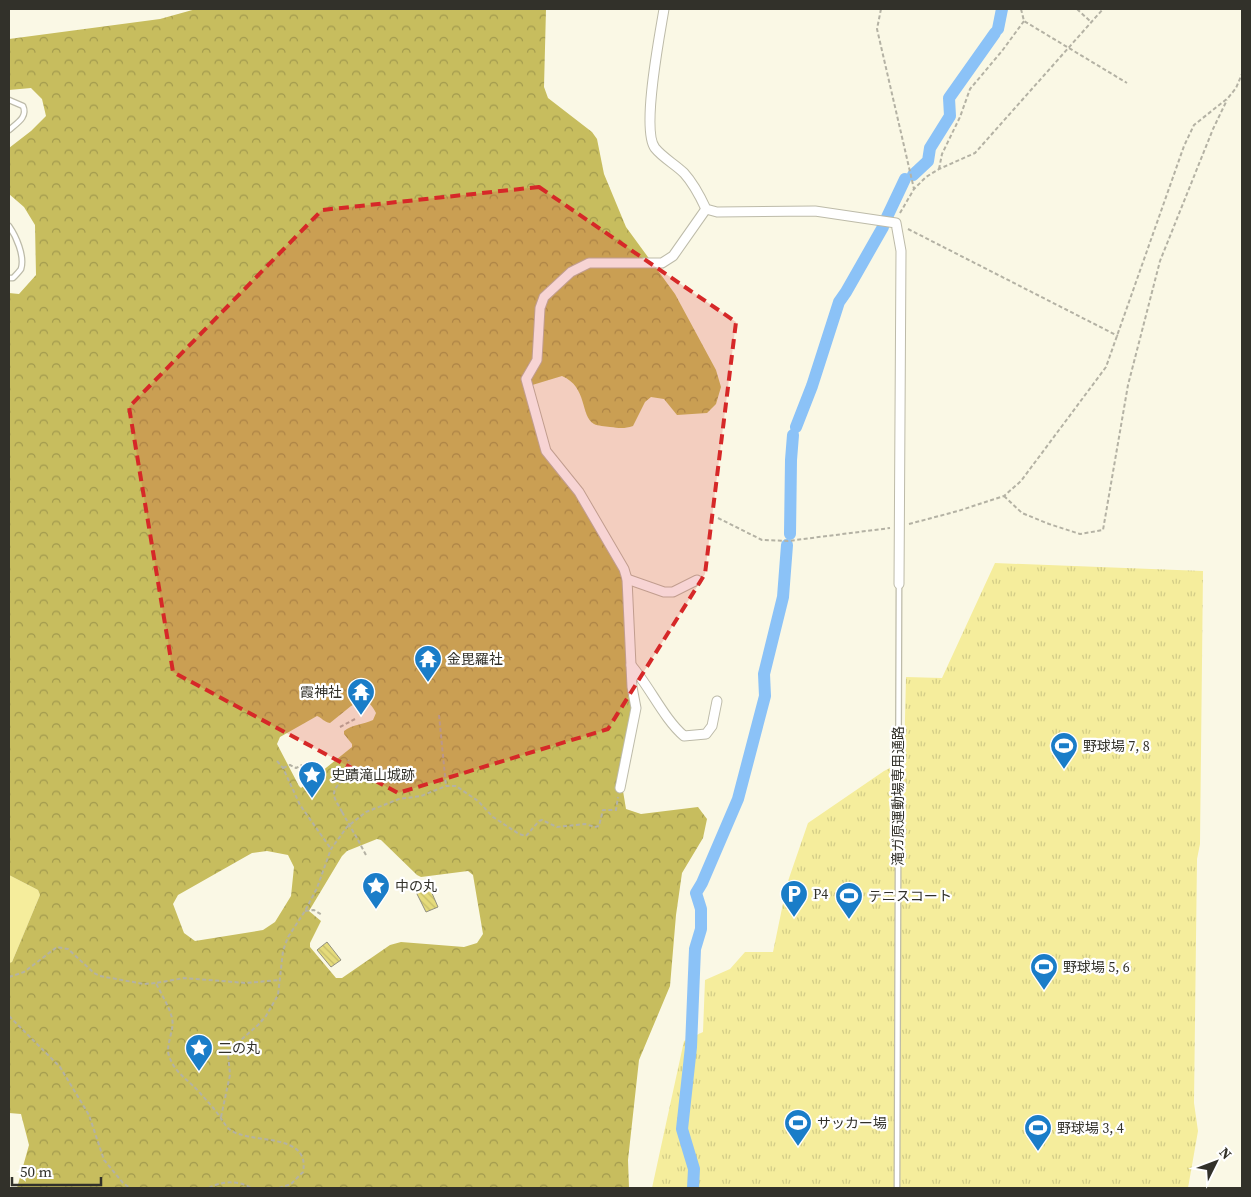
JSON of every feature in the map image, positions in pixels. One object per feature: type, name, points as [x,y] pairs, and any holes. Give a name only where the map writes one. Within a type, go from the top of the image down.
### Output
[{"type":"street","points":[[664,9],[650,111],[650,132],[654,147],[683,172],[698,191],[706,209]]},
{"type":"street","points":[[706,209],[717,212],[815,211],[896,223],[901,251],[899,584]]},
{"type":"street","points":[[620,788],[636,708],[632,687],[627,579],[624,569],[579,492],[546,451],[538,416],[526,379],[536,360],[540,308],[544,297],[570,272],[585,264],[662,263],[667,261],[673,256],[706,209]]},
{"type":"street","points":[[627,579],[664,592],[673,592],[697,580]]},
{"type":"street","points":[[632,665],[675,728],[684,736],[706,734],[712,726],[716,701]]},
{"type":"lane","points":[[9,100],[23,106],[25,111],[23,117],[9,130]]},
{"type":"lane","points":[[9,226],[22,260],[20,271],[13,278],[9,278]]},
{"type":"lane","name":"滝ガ原運動場専用通路","points":[[897,1188],[899,584]]},
{"type":"path","points":[[881,9],[877,29],[914,189]]},
{"type":"path","points":[[1020,9],[1024,21],[1127,83]]},
{"type":"path","points":[[1076,9],[1091,22]]},
{"type":"path","points":[[1103,9],[975,153],[938,169],[926,177],[914,189],[896,223],[1118,336]]},
{"type":"path","points":[[938,169],[942,154],[960,118],[970,89],[1024,21]]},
{"type":"path","points":[[1004,496],[1022,513],[1049,524],[1080,534],[1103,530],[1128,386],[1160,261],[1213,129],[1242,74]]},
{"type":"path","points":[[718,518],[762,540],[788,541],[899,527],[1004,496],[1021,481],[1106,368],[1184,146],[1194,125],[1228,98]]},
{"type":"path","points":[[439,715],[446,786]]},
{"type":"path","points":[[340,727],[355,719]]},
{"type":"path","points":[[348,760],[350,768],[348,774],[334,791],[334,796],[367,857]]},
{"type":"path","points":[[277,761],[283,768],[300,805],[331,849]]},
{"type":"path","points":[[283,768],[290,765],[296,768],[302,765]]},
{"type":"path","points":[[221,1117],[230,1075],[228,1053],[266,1016],[278,995],[283,951],[317,888],[331,849],[338,837],[366,812],[399,799],[420,796],[446,786],[456,786],[478,801],[493,817],[519,834],[526,836],[542,820],[557,827],[585,824],[595,827],[599,826],[602,810],[616,810],[620,788]]},
{"type":"path","points":[[305,911],[314,910],[322,915]]},
{"type":"path","points":[[9,977],[24,972],[57,947],[62,947],[68,949],[94,973],[100,976],[144,984],[184,978],[246,983],[279,980]]},
{"type":"path","points":[[156,983],[172,1019],[168,1054],[180,1075],[195,1087],[221,1117],[224,1124],[232,1131],[243,1135],[271,1139],[295,1148],[301,1155],[304,1161],[303,1172],[292,1184],[279,1188]]},
{"type":"path","points":[[9,1016],[60,1067],[89,1115],[104,1160],[130,1188]]},
{"type":"path","points":[[209,1188],[225,1182],[245,1185],[251,1188]]},
{"type":"highlighted area","points":[[539,187],[736,322],[705,574],[608,729],[398,793],[173,672],[129,407],[322,210]]},
{"type":"green space","points":[[196,9],[546,9],[544,87],[548,98],[592,132],[597,139],[604,174],[626,227],[675,294],[716,370],[721,387],[716,404],[707,413],[677,415],[664,399],[651,397],[645,402],[633,426],[624,428],[594,424],[587,415],[576,387],[562,376],[529,386],[541,448],[575,492],[623,574],[632,708],[618,784],[623,791],[626,809],[641,814],[698,807],[707,819],[703,838],[682,873],[676,915],[670,986],[639,1060],[628,1160],[629,1188],[17,1188],[29,1145],[21,1114],[9,1113],[9,963],[12,962],[40,895],[38,890],[9,875],[9,293],[19,294],[36,275],[35,225],[24,207],[9,194],[9,148],[31,131],[46,116],[42,99],[31,88],[9,90],[9,39],[160,19]],"holes":[[[362,700],[375,710],[376,713],[373,720],[344,731],[352,747],[301,788],[277,744],[280,737],[317,716],[330,723],[351,706]],[[377,839],[381,840],[421,877],[468,871],[473,875],[483,934],[477,943],[464,947],[401,942],[390,945],[342,978],[336,978],[310,947],[310,943],[321,921],[309,911],[342,856],[347,851]],[[267,851],[288,855],[294,867],[291,896],[275,922],[263,930],[195,941],[184,933],[173,904],[178,895],[252,853]]]},
{"type":"green space","points":[[995,563],[1203,571],[1200,844],[1197,859],[1194,1103],[1198,1131],[1188,1188],[652,1188],[684,1041],[703,1032],[705,980],[730,969],[745,952],[773,952],[787,884],[808,823],[884,771],[904,761],[906,677],[942,678]]},
{"type":"green space","points":[[9,875],[38,890],[40,895],[12,962],[9,963]]},
{"type":"building","points":[[428,884],[438,907],[426,912],[415,890]]},
{"type":"building","points":[[327,942],[341,960],[331,967],[317,950]]},
{"type":"waterway","points":[[998,29],[1002,9]]},
{"type":"waterway","points":[[913,175],[928,161],[930,148],[950,116],[949,98],[995,33]]},
{"type":"waterway","points":[[887,217],[905,179]]},
{"type":"waterway","points":[[796,427],[812,386],[839,302],[883,227]]},
{"type":"waterway","points":[[790,534],[793,435]]},
{"type":"waterway","points":[[693,1188],[694,1169],[682,1129],[691,1047],[695,949],[701,929],[701,909],[696,893],[738,799],[765,696],[764,674],[783,597],[787,545]]},
{"type":"place","name":"金毘羅社","points":[[428,683]]},
{"type":"place","name":"霞神社","points":[[361,716]]},
{"type":"place","name":"野球場 7, 8","points":[[1064,770]]},
{"type":"place","name":"史蹟滝山城跡","points":[[312,799]]},
{"type":"place","name":"中の丸","points":[[376,910]]},
{"type":"place","name":"P4","points":[[794,918]]},
{"type":"place","name":"テニスコート","points":[[849,920]]},
{"type":"place","name":"野球場 5, 6","points":[[1044,991]]},
{"type":"place","name":"二の丸","points":[[199,1072]]},
{"type":"place","name":"サッカー場","points":[[798,1147]]},
{"type":"place","name":"野球場 3, 4","points":[[1038,1152]]}]
